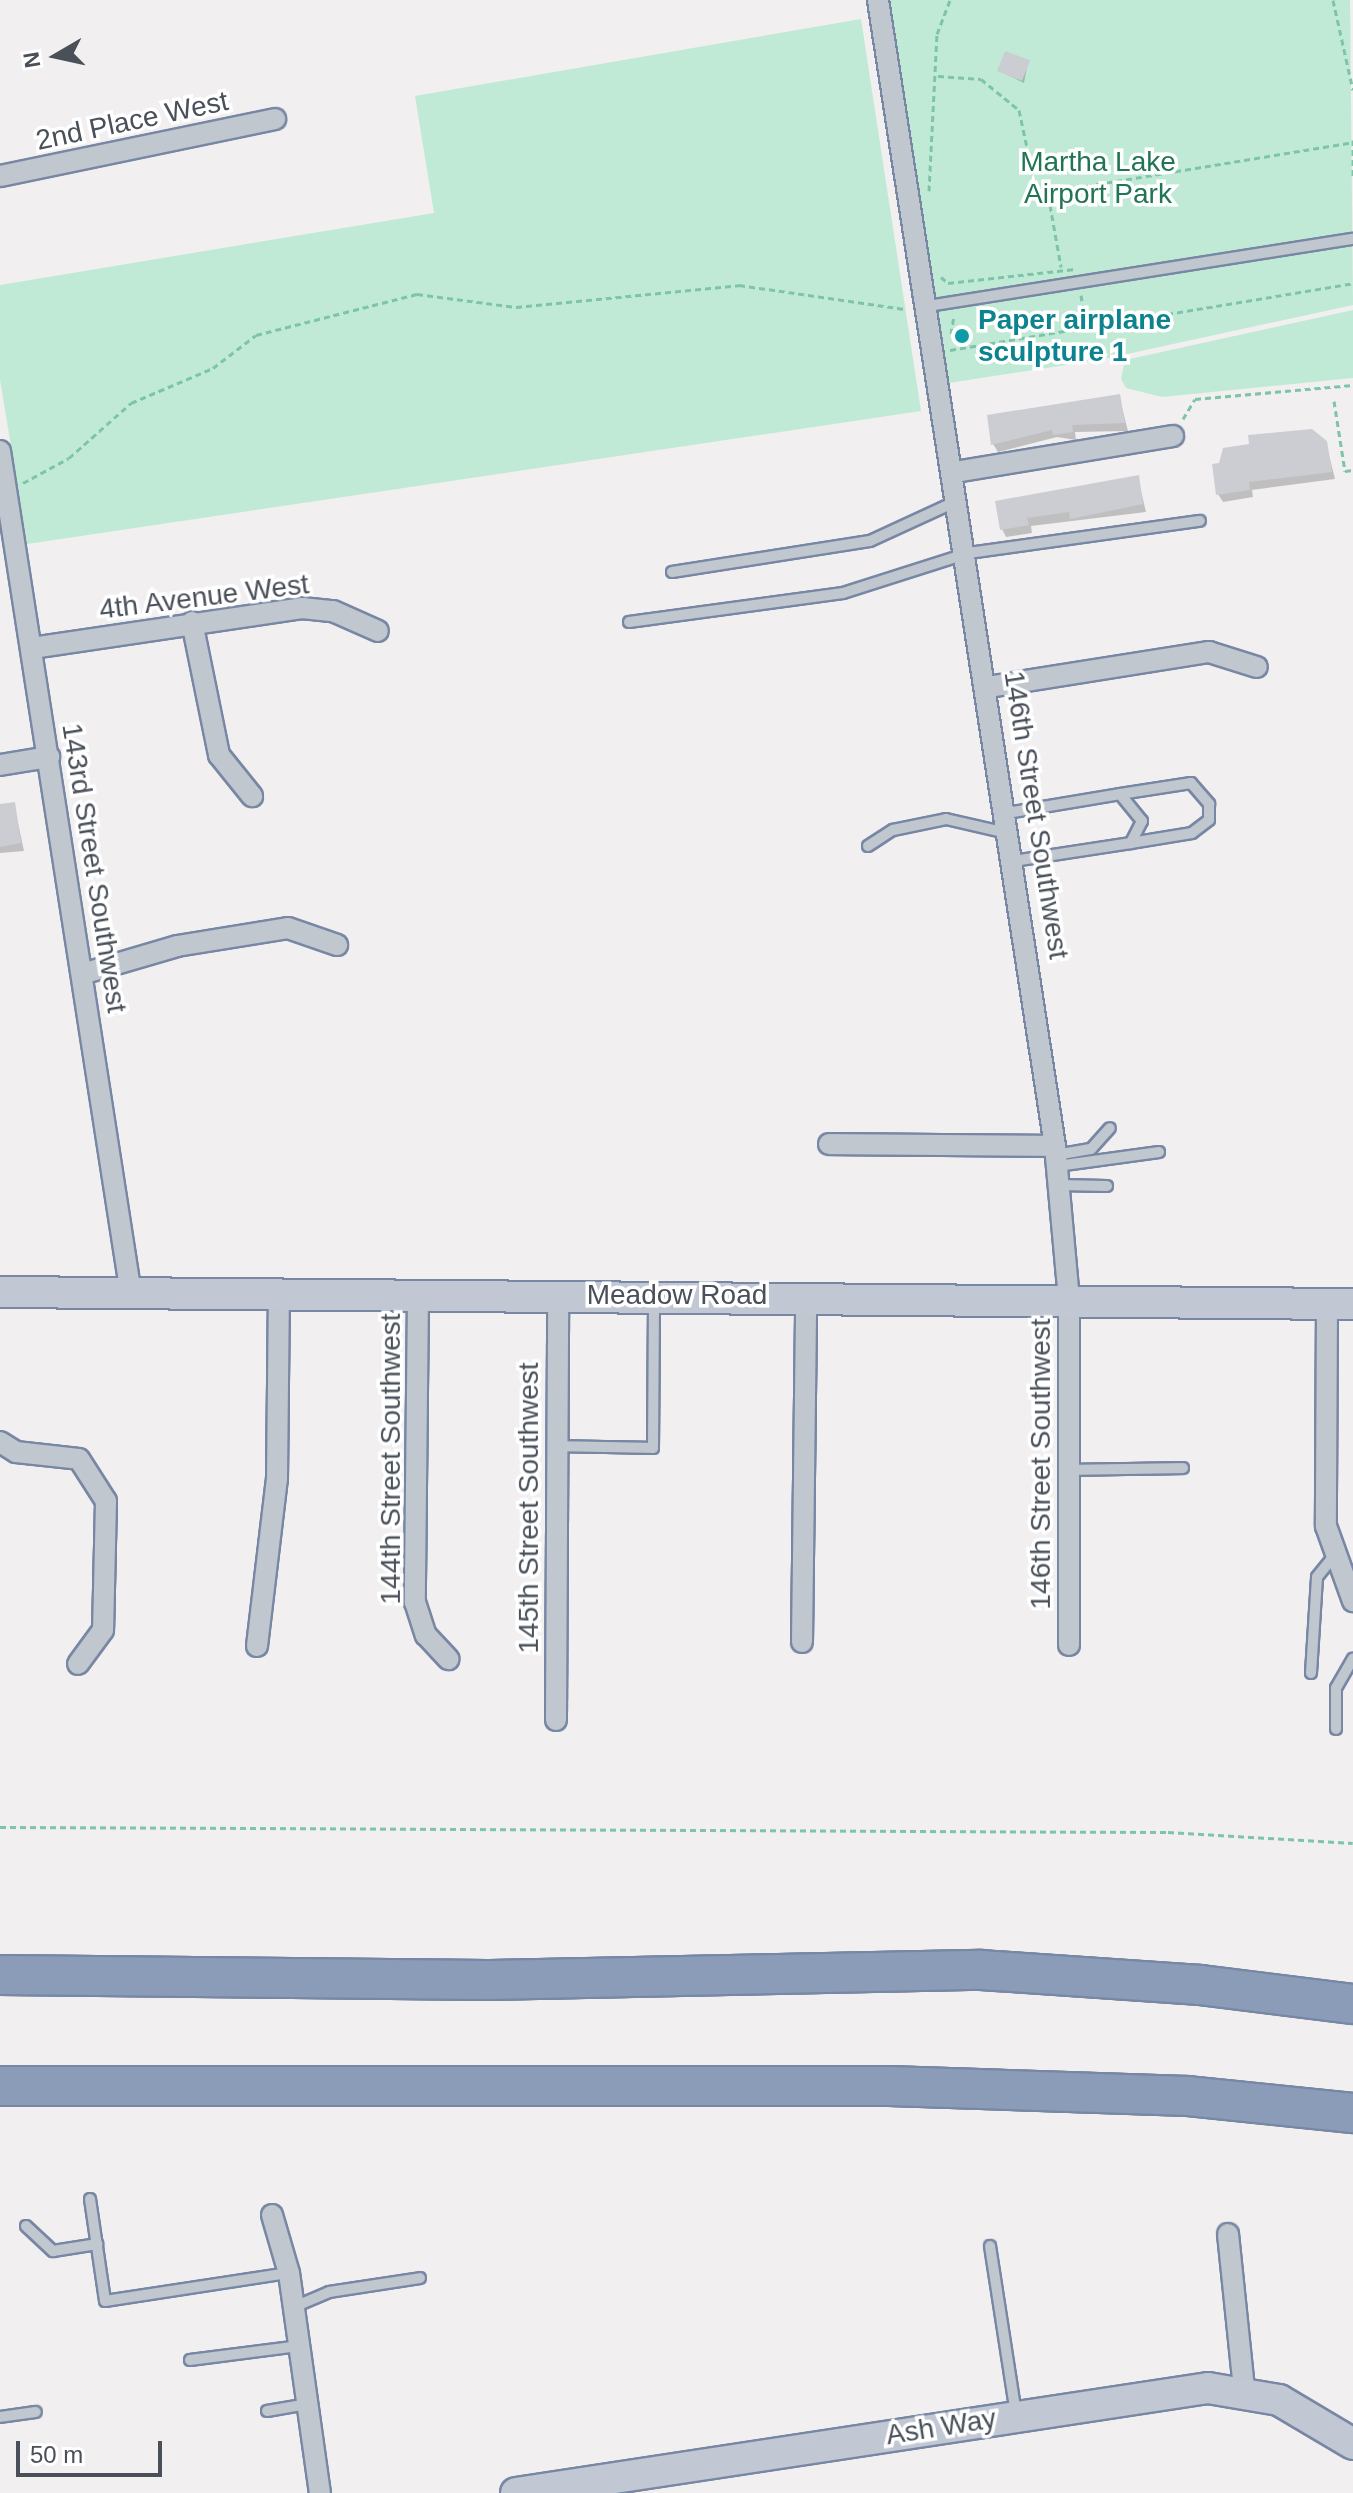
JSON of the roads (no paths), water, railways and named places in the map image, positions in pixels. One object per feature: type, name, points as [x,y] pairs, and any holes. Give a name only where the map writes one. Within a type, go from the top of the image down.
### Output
[{"type":"highway","points":[[0,1975],[487,1980],[981,1970],[1200,1985],[1353,2004]]},
{"type":"highway","points":[[0,2086],[889,2086],[1188,2096],[1353,2113]]},
{"type":"street","name":"146th Street Southwest","points":[[878,0],[968,553],[1057,1163],[1069,1300],[1069,1645]]},
{"type":"street","name":"2nd Place West","points":[[0,176],[275,119]]},
{"type":"street","points":[[955,472],[1173,436]]},
{"type":"street","name":"143rd Street Southwest","points":[[0,451],[131,1294]]},
{"type":"street","name":"4th Avenue West","points":[[32,648],[302,608],[333,611],[378,631]]},
{"type":"street","points":[[192,622],[219,755],[252,796]]},
{"type":"street","points":[[988,687],[1209,652],[1257,667]]},
{"type":"street","points":[[0,765],[49,757]]},
{"type":"street","points":[[82,974],[177,946],[288,928],[337,945]]},
{"type":"street","points":[[829,1144],[1057,1163]]},
{"type":"street","name":"Meadow Road","points":[[0,1292],[418,1296],[654,1294],[1340,1304]]},
{"type":"street","points":[[257,1646],[277,1479],[279,1295]]},
{"type":"street","name":"145th Street Southwest","points":[[556,1720],[558,1295]]},
{"type":"street","name":"144th Street Southwest","points":[[418,1296],[415,1602],[426,1635],[448,1659]]},
{"type":"street","points":[[802,1642],[806,1296]]},
{"type":"street","points":[[1340,1304],[1326,1526],[1353,1601]]},
{"type":"street","points":[[0,1444],[79,1459],[106,1501],[103,1630],[78,1664]]},
{"type":"street","points":[[272,2215],[289,2273],[320,2493]]},
{"type":"street","points":[[1228,2234],[1244,2390]]},
{"type":"street","name":"Ash Way","points":[[516,2493],[1186,2389],[1244,2390],[1279,2400],[1353,2444]]},
{"type":"lane","points":[[928,306],[1353,239]]},
{"type":"lane","points":[[672,572],[870,541],[959,500]]},
{"type":"lane","points":[[629,622],[843,593],[968,553],[1200,521]]},
{"type":"lane","points":[[868,846],[893,830],[946,819],[1008,823],[1120,794],[1191,783],[1209,804],[1209,820],[1192,833],[1013,861]]},
{"type":"lane","points":[[1120,794],[1142,821],[1131,843]]},
{"type":"lane","points":[[1057,1163],[1091,1149],[1110,1128]]},
{"type":"lane","points":[[1057,1163],[1159,1152]]},
{"type":"lane","points":[[1057,1163],[1107,1186]]},
{"type":"lane","points":[[557,1446],[653,1448],[654,1294]]},
{"type":"lane","points":[[1069,1470],[1183,1468]]},
{"type":"lane","points":[[1311,1673],[1317,1577],[1335,1555]]},
{"type":"lane","points":[[1336,1729],[1336,1688],[1353,1659]]},
{"type":"lane","points":[[90,2199],[105,2301],[289,2273]]},
{"type":"lane","points":[[26,2226],[53,2251],[97,2244]]},
{"type":"lane","points":[[990,2246],[1017,2416]]},
{"type":"lane","points":[[294,2307],[329,2292],[420,2278]]},
{"type":"lane","points":[[190,2360],[300,2346]]},
{"type":"lane","points":[[267,2411],[308,2404]]},
{"type":"lane","points":[[0,2417],[36,2412]]},
{"type":"place","name":"Paper airplane sculpture 1","points":[[962,336]]},
{"type":"park label","name":"Martha Lake Airport Park","points":[[1098,178]]}]
